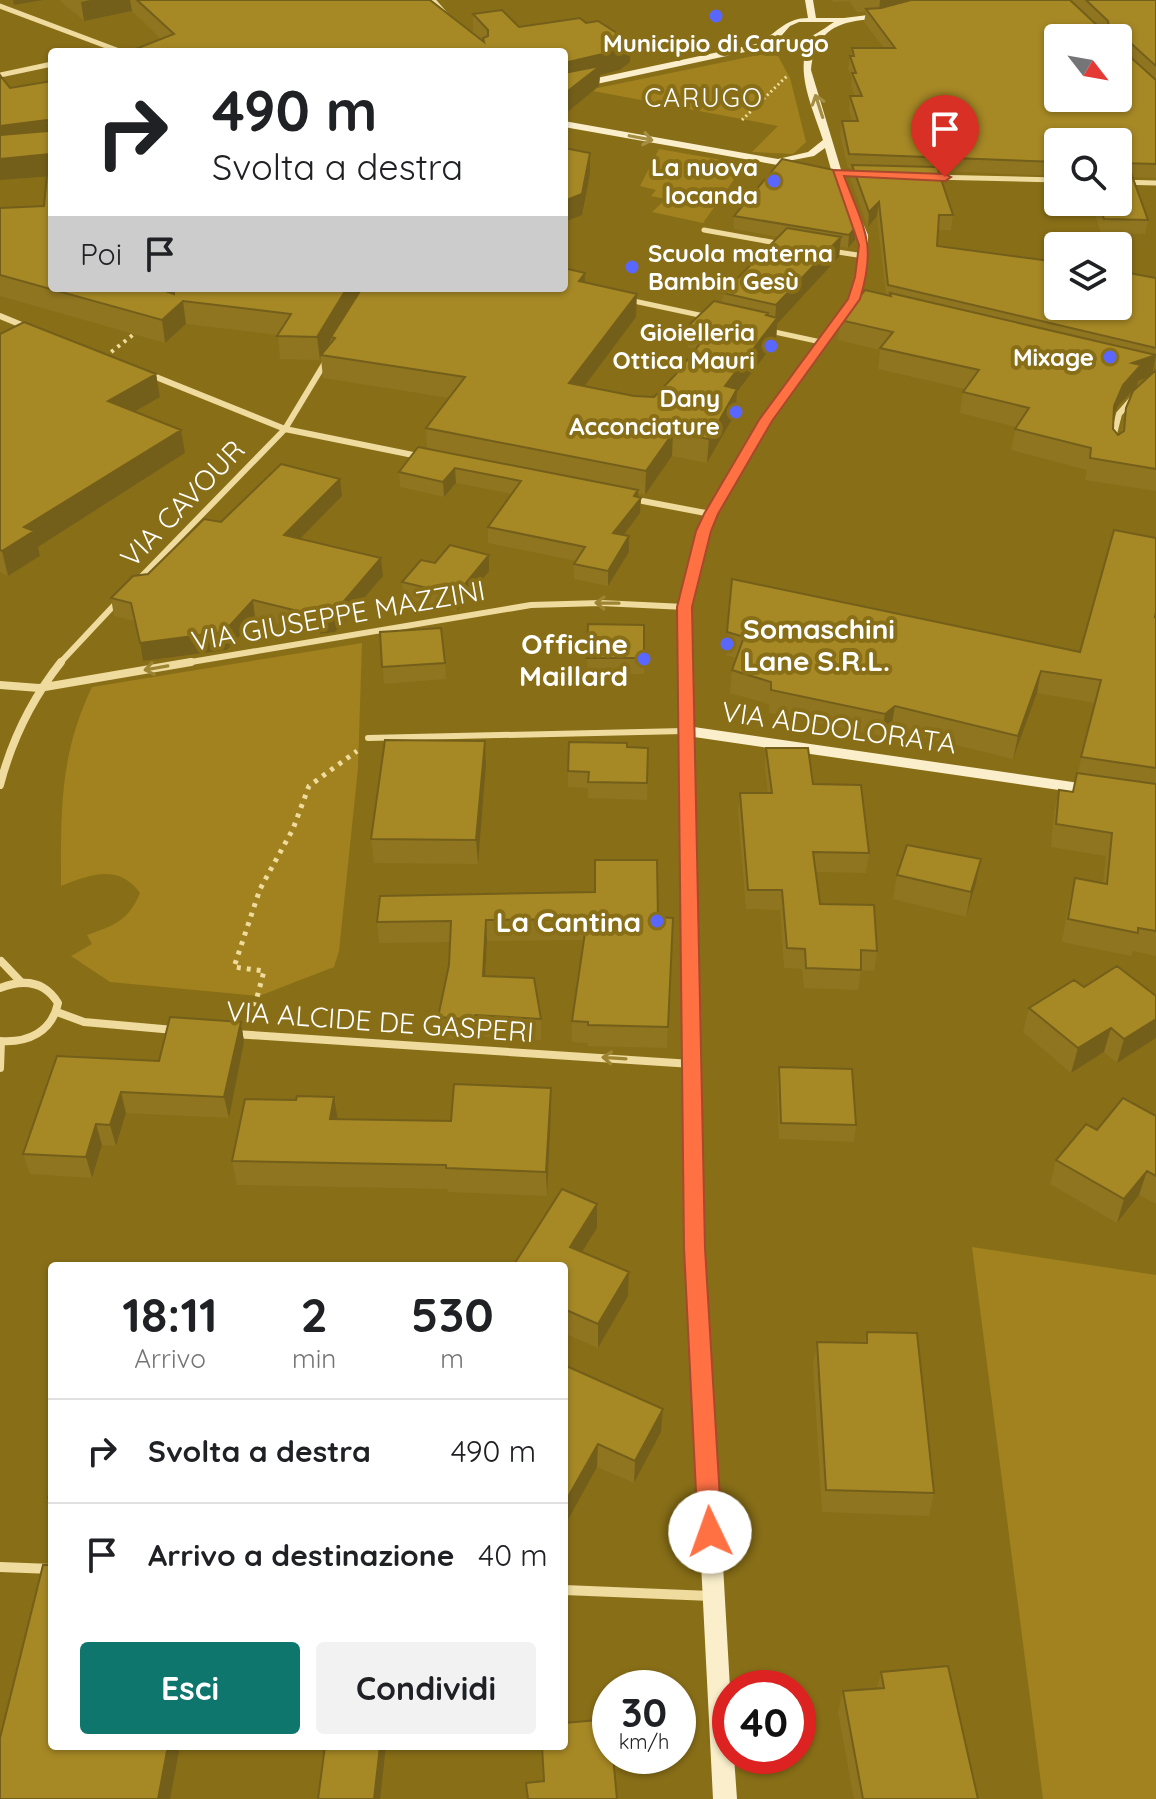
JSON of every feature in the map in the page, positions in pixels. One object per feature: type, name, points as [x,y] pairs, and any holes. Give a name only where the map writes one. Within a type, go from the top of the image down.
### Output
[{"type":"street","points":[[433,0],[451,20]]},
{"type":"street","points":[[810,4],[816,20],[828,28]]},
{"type":"street","points":[[798,20],[810,4]]},
{"type":"street","points":[[0,6],[112,48]]},
{"type":"street","points":[[568,87],[759,46],[777,35],[787,24],[798,20],[844,20],[892,13]]},
{"type":"street","points":[[725,1799],[695,1248],[685,607],[700,542],[711,514],[765,420],[821,342],[860,301],[864,256],[861,229],[836,172],[807,70],[808,53],[815,40],[828,28],[844,20]]},
{"type":"street","points":[[777,35],[792,42],[815,40]]},
{"type":"street","points":[[0,75],[48,65]]},
{"type":"street","points":[[568,125],[807,167]]},
{"type":"street","points":[[762,160],[803,156],[818,150],[829,140]]},
{"type":"street","points":[[919,177],[1044,180]]},
{"type":"street","points":[[1132,182],[1156,183]]},
{"type":"street","points":[[704,230],[791,245]]},
{"type":"street","points":[[820,249],[864,256]]},
{"type":"street","points":[[0,316],[39,332]]},
{"type":"street","name":"VIA CAVOUR","points":[[0,785],[23,718],[39,688],[84,636],[285,429],[332,352]]},
{"type":"street","points":[[105,357],[285,429],[434,460]]},
{"type":"street","points":[[1112,447],[1119,414],[1139,391]]},
{"type":"street","points":[[617,496],[711,514]]},
{"type":"street","name":"VIA GIUSEPPE MAZZINI","points":[[0,685],[39,688],[531,605],[601,603],[685,607]]},
{"type":"street","name":"VIA ADDOLORATA","points":[[687,731],[1109,793]]},
{"type":"street","points":[[0,972],[1,959]]},
{"type":"street","points":[[1,959],[21,982]]},
{"type":"street","points":[[0,988],[21,982],[40,984],[52,991],[58,1003],[59,1017],[42,1032],[15,1041],[1,1041],[1,1065]]},
{"type":"street","name":"VIA ALCIDE DE GASPERI","points":[[59,1017],[187,1031]]},
{"type":"street","name":"VIA ALCIDE DE GASPERI","points":[[231,1034],[692,1064]]},
{"type":"street","points":[[1,1065],[15,1041]]},
{"type":"street","points":[[0,1567],[48,1569]]},
{"type":"street","points":[[568,1590],[714,1596]]},
{"type":"lane","points":[[624,299],[715,319]]},
{"type":"lane","points":[[761,329],[821,342]]},
{"type":"lane","name":"VIA ADDOLORATA","points":[[368,738],[687,731]]},
{"type":"path","points":[[742,120],[788,75]]},
{"type":"path","points":[[105,357],[139,329]]},
{"type":"path","points":[[245,1035],[264,971],[234,967],[260,889],[293,829],[309,786],[342,765],[368,738]]},
{"type":"shaded area","points":[[763,54],[778,56],[790,78],[806,142],[793,154],[752,152],[778,126],[588,90]]},
{"type":"shaded area","points":[[659,149],[745,164],[703,223],[652,212],[666,199],[651,196],[656,190],[640,186]]},
{"type":"shaded area","points":[[362,643],[358,768],[339,951],[334,967],[259,996],[110,982],[71,956],[92,944],[87,935],[113,925],[125,916],[140,893],[122,878],[103,874],[61,886],[64,785],[73,737],[92,687]]},
{"type":"shaded area","points":[[972,1247],[1156,1275],[1156,1799],[1043,1799]]},
{"type":"building","points":[[137,0],[430,0],[484,42],[488,30],[473,14],[502,10],[519,27],[580,18],[586,23],[598,21],[631,42],[620,50],[568,62],[568,48],[138,48],[174,34]]},
{"type":"building","points":[[911,0],[1070,0],[1096,24],[1044,24],[1044,112],[1132,112],[1132,59],[1156,80],[1156,164],[1132,163],[1132,128],[1044,128],[1044,161],[849,154],[842,121],[858,121],[850,96],[862,96],[852,73],[856,73],[850,56],[854,56],[852,48],[895,48],[866,9]]},
{"type":"building","points":[[1086,0],[1156,0],[1156,66],[1132,44],[1132,24],[1108,24]]},
{"type":"building","points":[[600,66],[568,91],[568,72]]},
{"type":"building","points":[[0,75],[10,88],[48,82],[48,121],[0,126]]},
{"type":"building","points":[[48,131],[48,154],[0,159],[0,135]]},
{"type":"building","points":[[568,149],[590,153],[582,194],[568,199]]},
{"type":"building","points":[[782,159],[834,170],[856,227],[849,235],[734,216]]},
{"type":"building","points":[[48,164],[48,288],[0,275],[0,208],[44,206]]},
{"type":"building","points":[[852,165],[937,167],[953,215],[939,215],[937,246],[1044,260],[1044,320],[1132,320],[1132,274],[1156,278],[1156,348],[888,285],[879,202],[869,212]]},
{"type":"building","points":[[1132,176],[1148,220],[1104,219],[1103,216],[1132,216]]},
{"type":"building","points":[[787,228],[841,237],[776,305],[723,293]]},
{"type":"building","points":[[568,269],[585,273],[579,281],[637,294],[569,383],[654,397],[710,331],[689,325],[714,301],[768,313],[766,315],[777,318],[725,386],[737,389],[709,439],[673,433],[646,471],[426,428],[465,377],[321,355],[335,338],[331,337],[359,292],[568,292]]},
{"type":"building","points":[[865,290],[891,296],[890,293],[1156,355],[1132,363],[1141,365],[1123,385],[1114,406],[1113,429],[1118,435],[1124,431],[1126,408],[1133,391],[1156,370],[1156,469],[1090,458],[1091,448],[1015,429],[1029,408],[963,392],[979,370],[880,348],[893,332],[840,320]]},
{"type":"building","points":[[61,292],[345,292],[317,337],[277,336],[291,314],[183,301],[162,320]]},
{"type":"building","points":[[24,322],[156,374],[108,401],[181,430],[24,527],[34,531],[2,551],[0,334]]},
{"type":"building","points":[[418,447],[638,490],[634,496],[641,498],[613,533],[629,536],[608,571],[574,564],[585,547],[488,527],[521,481],[455,468],[443,482],[399,472]]},
{"type":"building","points":[[281,464],[340,479],[284,535],[381,558],[333,614],[318,616],[253,600],[224,632],[140,643],[131,603],[111,598],[133,576],[148,574],[204,519],[221,522]]},
{"type":"building","points":[[1114,530],[1156,538],[1156,768],[1081,757],[1101,680],[1041,671],[1018,736],[895,706],[885,714],[771,690],[771,682],[732,670],[744,637],[727,632],[732,579],[1080,652]]},
{"type":"building","points":[[450,545],[489,555],[456,595],[402,582],[421,560],[435,563]]},
{"type":"building","points":[[588,624],[644,625],[644,658],[587,658]]},
{"type":"building","points":[[441,628],[445,663],[382,667],[380,632]]},
{"type":"building","points":[[385,740],[485,741],[476,840],[371,839]]},
{"type":"building","points":[[569,742],[627,743],[627,747],[648,748],[647,783],[588,782],[589,772],[568,771]]},
{"type":"building","points":[[766,748],[808,748],[813,784],[861,785],[869,853],[813,852],[820,904],[874,905],[877,951],[861,950],[861,970],[806,968],[805,949],[787,948],[782,890],[748,890],[740,793],[772,793]]},
{"type":"building","points":[[1077,773],[1156,784],[1156,931],[1138,928],[1138,933],[1068,919],[1075,878],[1107,884],[1112,833],[1056,824],[1059,790],[1073,792]]},
{"type":"building","points":[[907,845],[981,859],[971,892],[897,875]]},
{"type":"building","points":[[595,860],[657,860],[658,917],[673,918],[668,1027],[588,1025],[588,1022],[572,1021],[587,919],[486,920],[483,976],[534,978],[541,1019],[475,1015],[474,1020],[438,1017],[449,965],[451,921],[377,922],[380,896],[595,892]]},
{"type":"building","points":[[1117,966],[1156,996],[1156,1019],[1124,1039],[1111,1028],[1078,1048],[1029,1008],[1074,980],[1084,987]]},
{"type":"building","points":[[170,1017],[241,1022],[224,1097],[121,1092],[110,1125],[96,1124],[86,1157],[23,1154],[57,1056],[159,1061]]},
{"type":"building","points":[[779,1067],[852,1069],[856,1125],[781,1123]]},
{"type":"building","points":[[454,1084],[551,1088],[546,1172],[446,1168],[446,1165],[232,1161],[245,1099],[334,1097],[330,1119],[451,1121]]},
{"type":"building","points":[[1123,1098],[1156,1116],[1156,1176],[1147,1171],[1124,1199],[1056,1160],[1086,1124],[1097,1130]]},
{"type":"building","points":[[562,1189],[597,1204],[570,1247],[629,1272],[598,1324],[568,1311],[568,1262],[516,1262]]},
{"type":"building","points":[[867,1332],[917,1333],[934,1493],[826,1490],[817,1342],[867,1343]]},
{"type":"building","points":[[568,1367],[663,1409],[635,1461],[598,1444],[568,1497]]},
{"type":"building","points":[[43,1565],[48,1565],[48,1750],[167,1750],[158,1799],[0,1799],[0,1738]]},
{"type":"building","points":[[948,1666],[978,1799],[863,1799],[843,1691],[884,1688],[881,1672]]},
{"type":"building","points":[[592,1721],[592,1774],[615,1774],[617,1799],[528,1799],[526,1783],[544,1781],[542,1750],[568,1750],[568,1723]]},
{"type":"building","points":[[324,1750],[380,1750],[374,1799],[318,1799]]},
{"type":"place","name":"Municipio di Carugo","points":[[716,16]]},
{"type":"place","name":"La nuova locanda","points":[[774,181]]},
{"type":"place","name":"Scuola materna Bambin Gesù","points":[[632,267]]},
{"type":"place","name":"Gioielleria Ottica Mauri","points":[[771,346]]},
{"type":"place","name":"Mixage","points":[[1110,357]]},
{"type":"place","name":"Dany Acconciature","points":[[736,412]]},
{"type":"place","name":"Somaschini Lane S.R.L.","points":[[727,644]]},
{"type":"place","name":"Officine Maillard","points":[[644,659]]},
{"type":"place","name":"La Cantina","points":[[657,921]]},
{"type":"district","name":"CARUGO","points":[[704,97]]},
{"type":"route","points":[[710,1532],[695,1248],[685,607],[703,531],[711,514],[765,420],[854,299],[861,277],[864,245],[861,229],[837,173],[945,177]]}]
